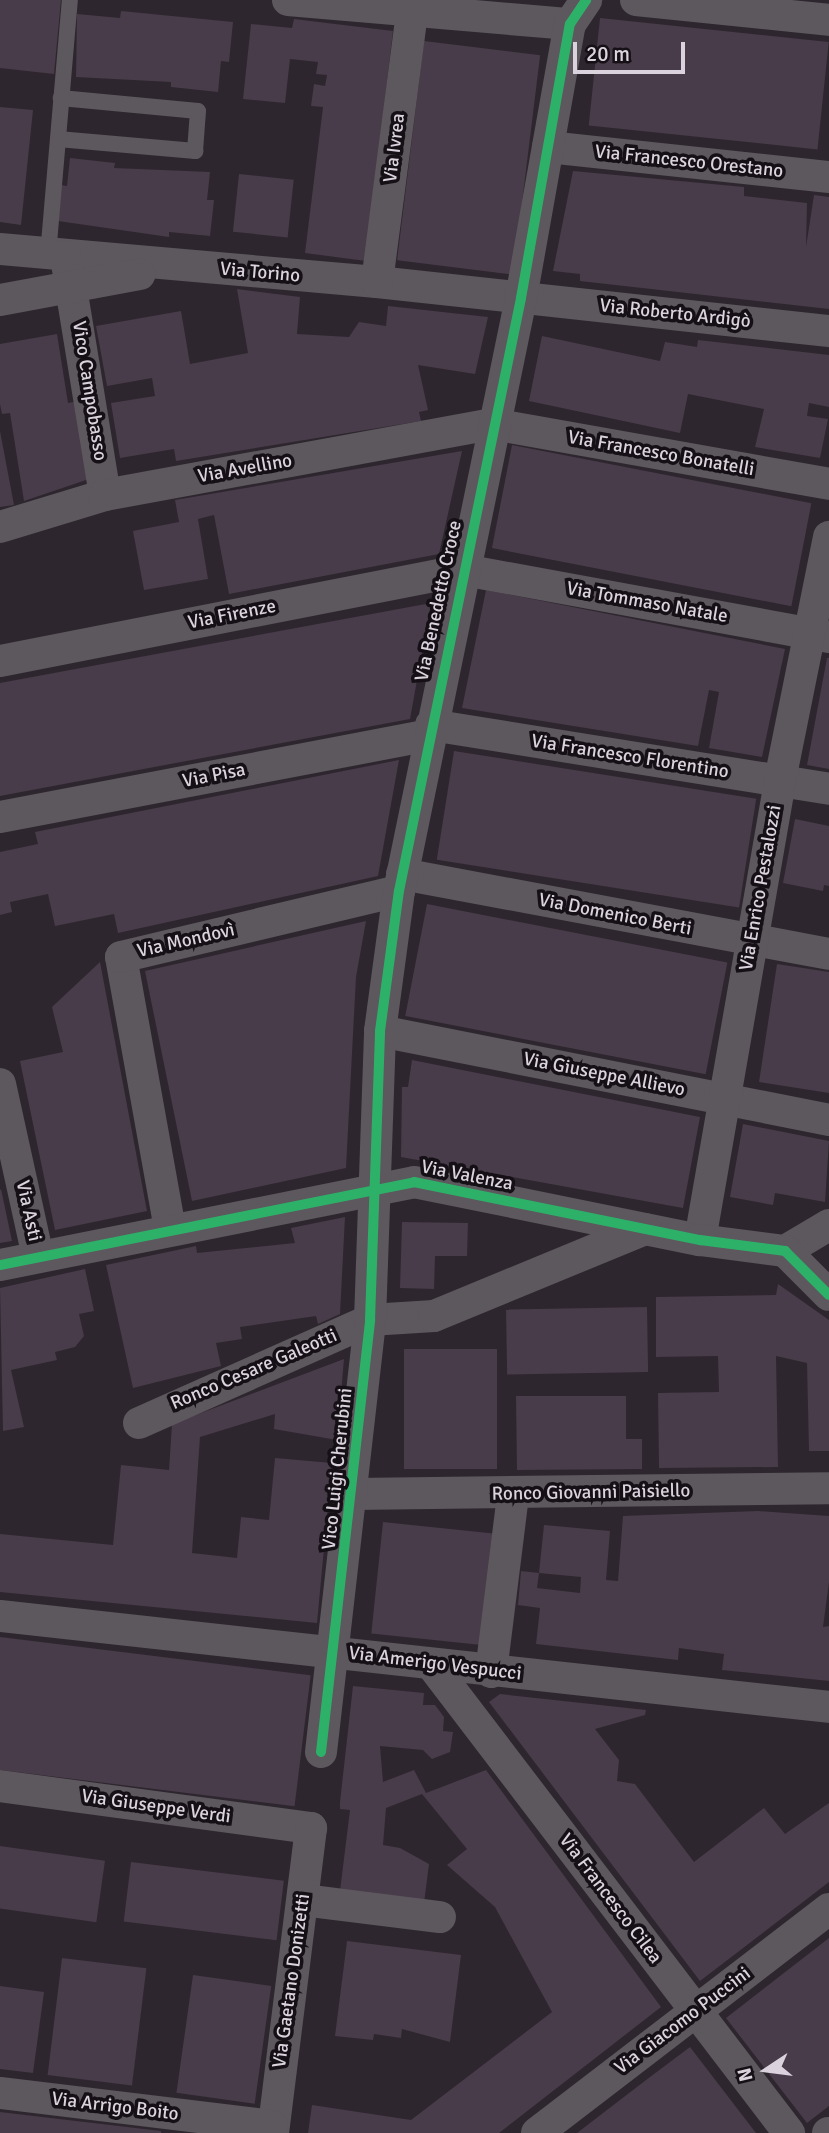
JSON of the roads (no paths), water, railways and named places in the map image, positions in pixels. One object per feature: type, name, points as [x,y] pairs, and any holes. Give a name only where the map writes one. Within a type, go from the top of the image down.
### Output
[{"type":"street","points":[[288,0],[412,13],[578,12]]},
{"type":"street","points":[[636,0],[829,20]]},
{"type":"street","name":"Via Benedetto Croce","points":[[374,1189],[380,1031],[400,883],[521,298],[548,147],[578,12]]},
{"type":"street","name":"Via Ivrea","points":[[377,282],[412,13]]},
{"type":"street","name":"Via Francesco Orestano","points":[[548,147],[829,177]]},
{"type":"street","name":"Via Torino","points":[[0,249],[62,266],[178,267],[377,282],[521,298]]},
{"type":"street","points":[[0,300],[62,266]]},
{"type":"street","name":"Vico Campobasso","points":[[62,266],[105,495]]},
{"type":"street","name":"Via Roberto Ardigò","points":[[521,298],[829,331]]},
{"type":"street","name":"Via Avellino","points":[[0,527],[105,495],[493,424]]},
{"type":"street","name":"Via Francesco Bonatelli","points":[[493,424],[829,484]]},
{"type":"street","name":"Via Enrico Pestalozzi","points":[[700,1240],[780,780],[819,635],[829,537]]},
{"type":"street","name":"Via Tommaso Natale","points":[[464,570],[819,635]]},
{"type":"street","name":"Via Firenze","points":[[0,661],[464,570]]},
{"type":"street","name":"Via Francesco Florentino","points":[[430,730],[829,789]]},
{"type":"street","name":"Via Pisa","points":[[0,817],[430,730]]},
{"type":"street","name":"Via Domenico Berti","points":[[400,883],[829,954]]},
{"type":"street","name":"Via Mondovì","points":[[170,1229],[121,957],[400,883]]},
{"type":"street","name":"Via Giuseppe Allievo","points":[[380,1031],[829,1120]]},
{"type":"street","name":"Via Asti","points":[[0,1084],[38,1256]]},
{"type":"street","name":"Via Valenza","points":[[0,1265],[414,1182],[700,1240],[785,1251]]},
{"type":"street","name":"Vico Luigi Cherubini","points":[[321,1752],[354,1494],[370,1320],[374,1189]]},
{"type":"street","points":[[829,1225],[785,1251],[829,1296]]},
{"type":"street","points":[[370,1320],[433,1316],[645,1229]]},
{"type":"street","name":"Ronco Cesare Galeotti","points":[[139,1423],[370,1320]]},
{"type":"street","name":"Ronco Giovanni Paisiello","points":[[354,1494],[513,1495],[829,1488]]},
{"type":"street","points":[[491,1672],[513,1495]]},
{"type":"street","name":"Via Amerigo Vespucci","points":[[0,1616],[335,1650],[491,1672],[829,1707]]},
{"type":"street","name":"Via Francesco Cilea","points":[[432,1665],[789,2133]]},
{"type":"street","name":"Via Giuseppe Verdi","points":[[0,1786],[311,1828]]},
{"type":"street","name":"Via Gaetano Donizetti","points":[[273,2130],[311,1828]]},
{"type":"street","points":[[303,1899],[440,1917]]},
{"type":"street","name":"Via Giacomo Puccini","points":[[537,2133],[829,1909]]},
{"type":"street","name":"Via Arrigo Boito","points":[[0,2093],[273,2130]]},
{"type":"lane","points":[[62,266],[58,139],[69,0]]},
{"type":"lane","points":[[58,139],[195,151],[196,138],[198,110],[61,98]]}]
